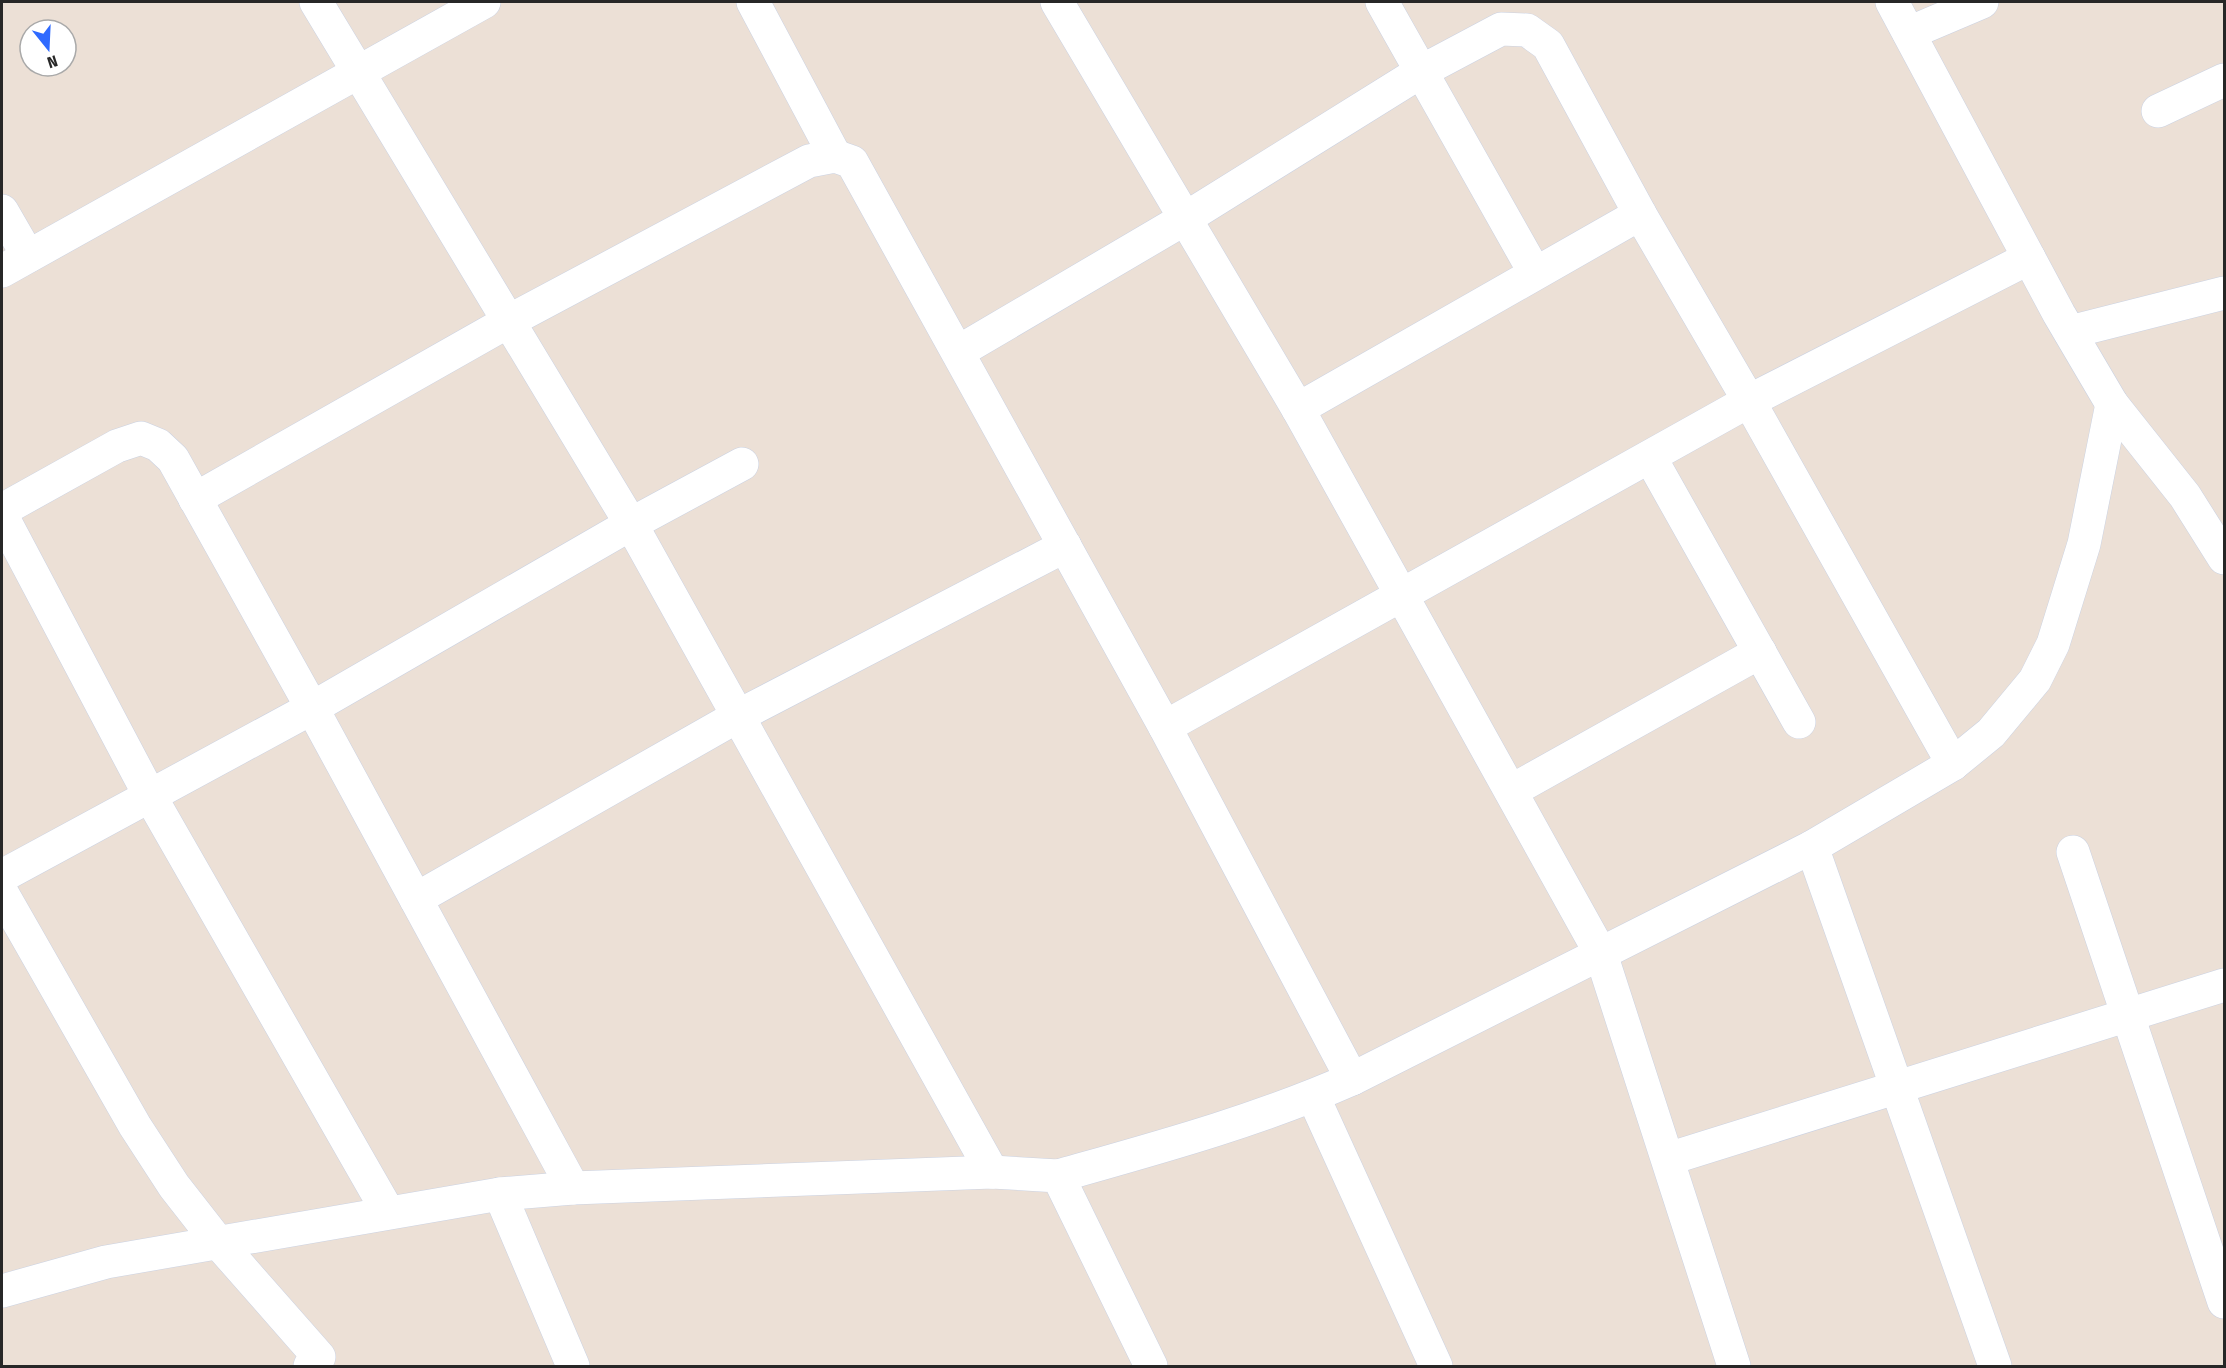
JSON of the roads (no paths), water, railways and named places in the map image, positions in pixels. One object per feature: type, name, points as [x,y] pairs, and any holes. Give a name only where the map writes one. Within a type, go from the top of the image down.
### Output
[{"type":"street","points":[[316,2],[632,524],[992,1172]]},
{"type":"street","points":[[2,211],[15,263],[484,2]]},
{"type":"street","points":[[753,2],[835,156]]},
{"type":"street","points":[[1057,2],[1298,409],[1601,954],[1734,1366]]},
{"type":"street","points":[[1382,2],[1536,273]]},
{"type":"street","points":[[1892,2],[2029,258],[2112,405],[2185,496],[2224,558]]},
{"type":"street","points":[[1909,33],[1982,2]]},
{"type":"street","points":[[958,352],[1186,218],[1422,71],[1501,29],[1527,30],[1548,45],[1640,214],[1749,401],[1953,764]]},
{"type":"street","points":[[2158,111],[2224,80]]},
{"type":"street","points":[[195,499],[509,321],[809,161],[835,156],[852,162],[1165,727],[1352,1079]]},
{"type":"street","points":[[1298,409],[1640,214]]},
{"type":"street","points":[[1165,727],[1749,401],[2029,258]]},
{"type":"street","points":[[2070,332],[2224,293]]},
{"type":"street","points":[[2,1291],[106,1262],[217,1241],[500,1194],[573,1188],[992,1172],[1058,1176],[1213,1131],[1312,1096],[1352,1079],[1812,847],[1953,764],[1991,733],[2035,680],[2053,644],[2084,544],[2112,405]]},
{"type":"street","points":[[2,510],[117,446],[141,438],[158,445],[173,459],[312,708],[573,1188]]},
{"type":"street","points":[[1650,457],[1799,722]]},
{"type":"street","points":[[2,876],[312,708],[632,524],[742,464]]},
{"type":"street","points":[[2,516],[150,796],[388,1212]]},
{"type":"street","points":[[416,899],[738,716],[1065,546]]},
{"type":"street","points":[[1510,791],[1760,652]]},
{"type":"street","points":[[1812,847],[1995,1366]]},
{"type":"street","points":[[2073,852],[2224,1302]]},
{"type":"street","points":[[2,893],[135,1126],[174,1186],[318,1363]]},
{"type":"street","points":[[1668,1159],[2224,985]]},
{"type":"street","points":[[1312,1096],[1436,1366]]},
{"type":"street","points":[[1058,1176],[1151,1366]]},
{"type":"street","points":[[500,1194],[573,1366]]}]
